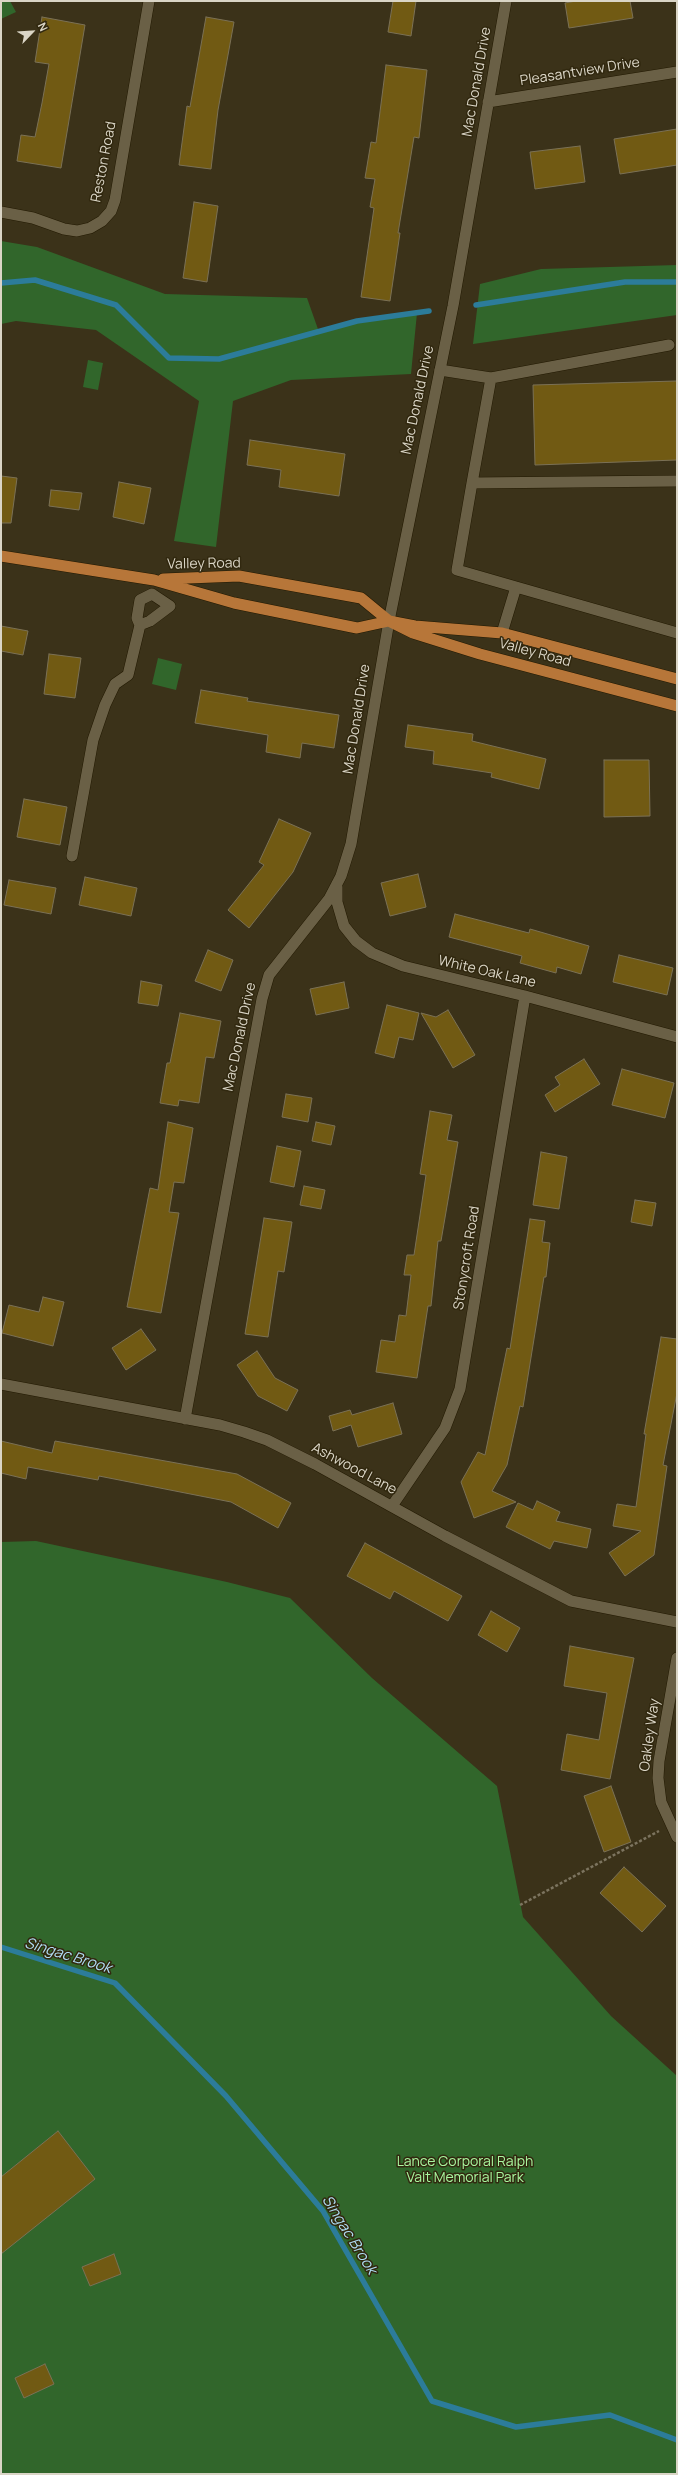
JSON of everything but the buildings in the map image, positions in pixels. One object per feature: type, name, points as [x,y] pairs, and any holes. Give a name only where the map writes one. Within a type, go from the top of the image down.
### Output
[{"type":"main road","name":"Valley Road","points":[[1,556],[154,580],[234,604],[357,628],[389,621],[415,626],[502,633],[677,679]]},
{"type":"main road","name":"Valley Road","points":[[154,580],[239,576],[361,598],[389,621],[413,632],[480,654],[677,706]]},
{"type":"street","name":"Reston Road","points":[[1,212],[33,218],[64,229],[77,231],[96,224],[111,211],[115,200],[149,1]]},
{"type":"street","name":"Mac Donald Drive","points":[[185,1419],[262,999],[269,976],[300,934],[317,916],[337,882],[351,844],[389,621],[440,370],[506,1]]},
{"type":"street","name":"Pleasantview Drive","points":[[488,102],[677,72]]},
{"type":"street","points":[[440,370],[491,378],[669,345]]},
{"type":"street","points":[[491,378],[457,570],[677,633]]},
{"type":"street","points":[[472,483],[677,481]]},
{"type":"street","points":[[152,594],[154,580]]},
{"type":"street","points":[[502,633],[516,587]]},
{"type":"street","points":[[72,856],[93,740],[104,706],[115,684],[128,675],[140,625],[137,618],[140,600],[152,594]]},
{"type":"street","points":[[140,625],[150,621],[170,606],[152,594]]},
{"type":"street","name":"White Oak Lane","points":[[337,882],[337,902],[344,926],[356,941],[372,953],[403,966],[526,996],[677,1037]]},
{"type":"street","name":"Stonycroft Road","points":[[392,1506],[445,1428],[460,1389],[526,996]]},
{"type":"street","name":"Ashwood Lane","points":[[1,1384],[226,1427],[267,1440],[571,1601],[677,1622]]},
{"type":"street","name":"Oakley Way","points":[[677,1658],[659,1761],[658,1778],[662,1802],[670,1825],[677,1837]]},
{"type":"path","points":[[520,1906],[670,1825]]},
{"type":"green space","points":[[1,1],[10,1],[16,12],[1,19]]},
{"type":"green space","points":[[1,241],[37,247],[165,294],[307,298],[319,332],[357,321],[417,313],[411,374],[291,380],[233,401],[216,547],[174,541],[199,401],[96,330],[16,321],[1,324]]},
{"type":"green space","points":[[677,265],[677,315],[473,344],[480,284],[541,269]]},
{"type":"green space","points":[[88,360],[103,363],[98,390],[83,387]]},
{"type":"green space","points":[[158,658],[182,664],[176,690],[152,684]]},
{"type":"green space","name":"Lance Corporal Ralph Valt Memorial Park","points":[[36,1541],[227,1582],[290,1598],[372,1678],[497,1786],[523,1917],[611,2016],[677,2076],[677,2474],[1,2474],[1,1542]]},
{"type":"waterway","points":[[1,283],[35,280],[116,305],[169,358],[219,359],[357,321],[429,311]]},
{"type":"waterway","points":[[476,305],[625,282],[677,282]]},
{"type":"waterway","name":"Singac Brook","points":[[1,1947],[115,1983],[226,2096],[323,2211],[432,2401],[516,2427],[610,2415],[677,2440]]}]
